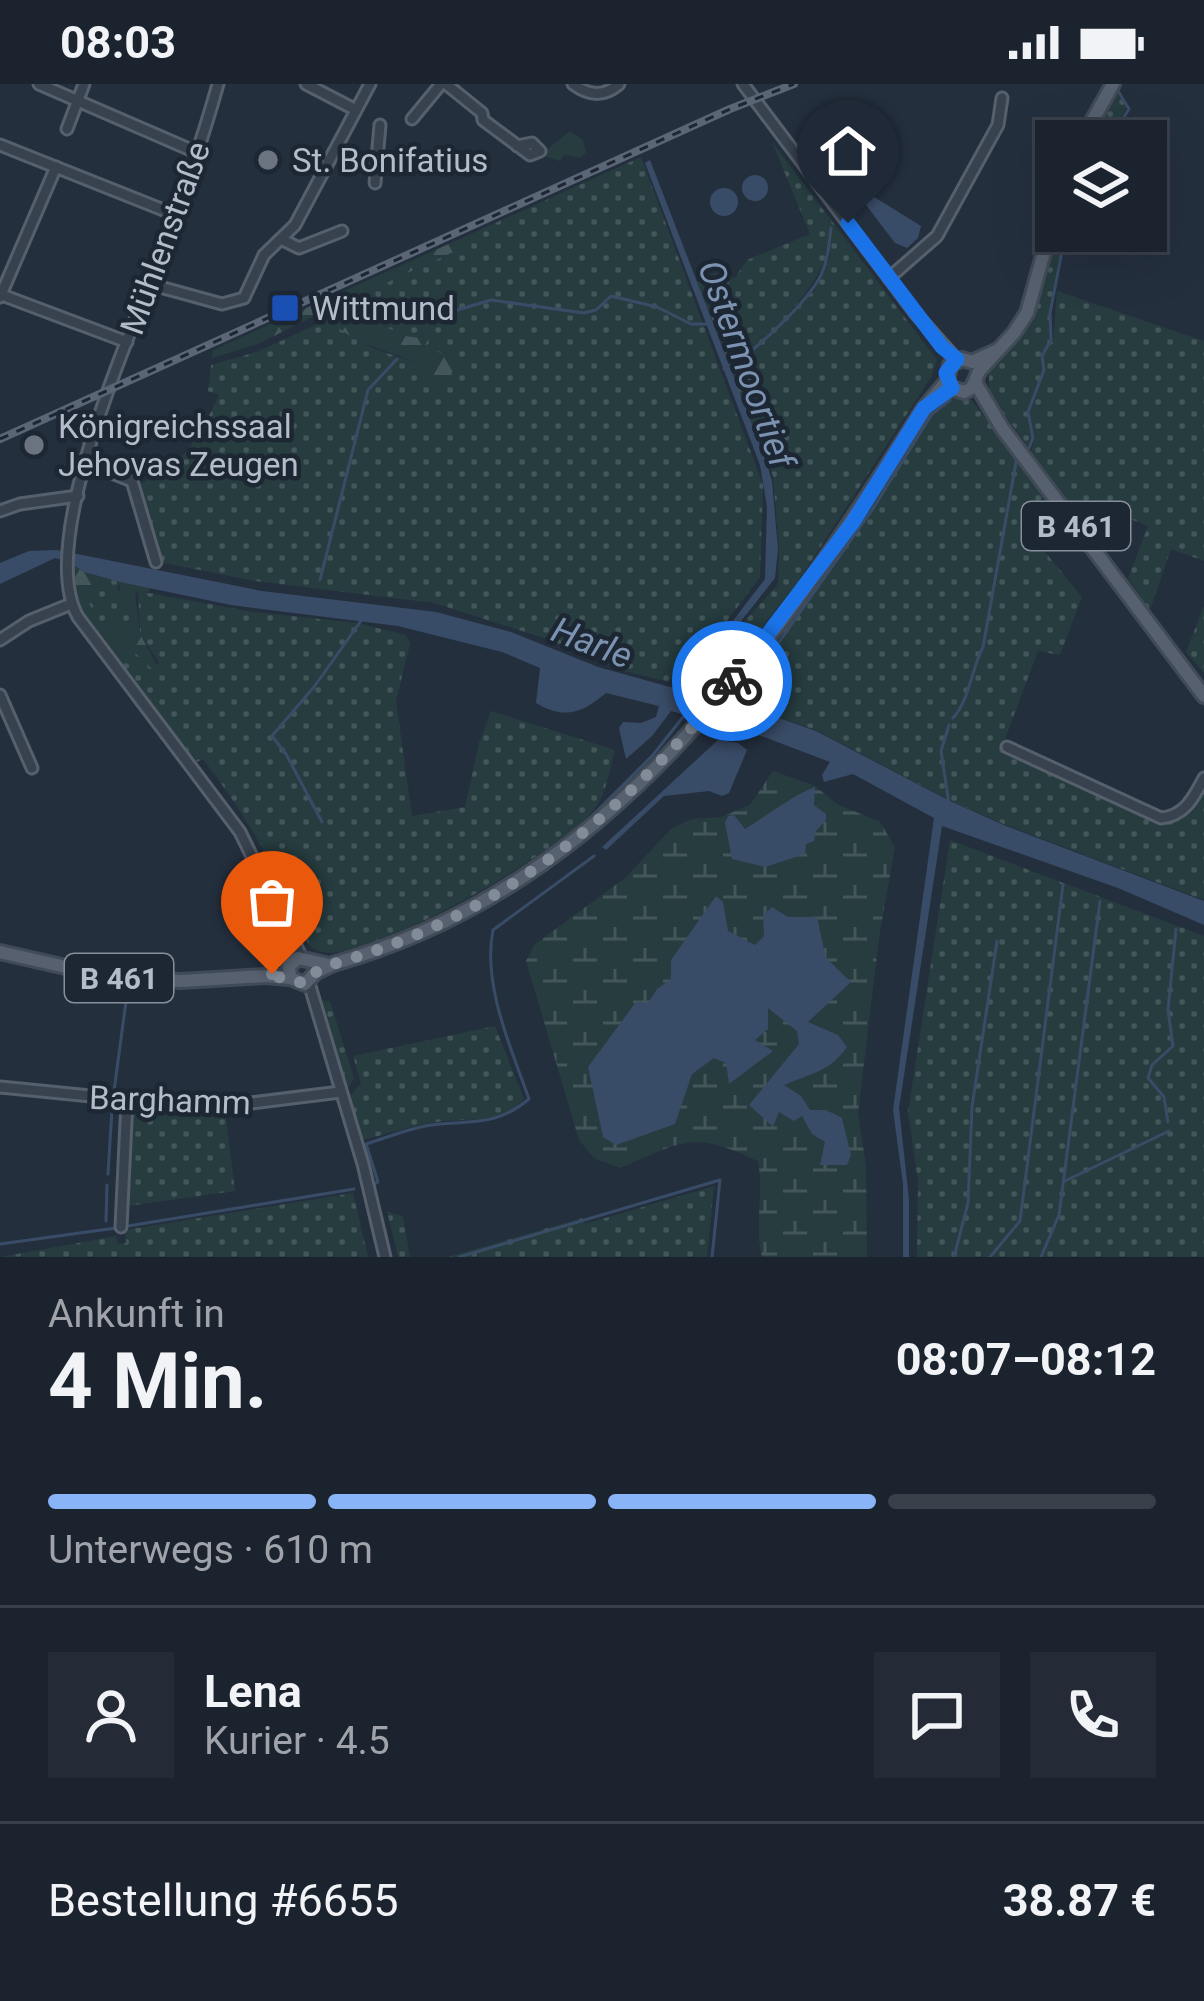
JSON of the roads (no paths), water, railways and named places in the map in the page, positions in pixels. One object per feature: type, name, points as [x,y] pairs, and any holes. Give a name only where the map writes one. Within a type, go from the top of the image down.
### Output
[{"type":"main road","points":[[1093,120],[1113,84]]},
{"type":"main road","points":[[950,384],[996,351],[1027,314],[1044,252]]},
{"type":"main road","points":[[950,384],[967,372]]},
{"type":"main road","name":"B 461","points":[[967,372],[1204,696]]},
{"type":"main road","name":"B 461","points":[[0,952],[132,980],[265,976],[333,964],[442,925],[516,884],[608,813],[696,724],[804,591],[931,400],[950,384]]},
{"type":"street","points":[[39,84],[198,153]]},
{"type":"street","points":[[67,129],[84,84]]},
{"type":"street","name":"Mühlenstraße","points":[[71,604],[67,545],[89,453],[107,390],[198,153],[218,84]]},
{"type":"street","points":[[306,84],[356,110]]},
{"type":"street","points":[[149,284],[230,304],[244,298],[264,255],[295,225],[370,84]]},
{"type":"street","points":[[412,119],[443,84],[517,146]]},
{"type":"street","points":[[574,84],[593,94],[619,84]]},
{"type":"street","points":[[743,84],[942,347],[967,372]]},
{"type":"street","points":[[889,278],[937,236],[998,125],[1002,98]]},
{"type":"street","points":[[375,183],[380,125]]},
{"type":"street","points":[[0,145],[176,214]]},
{"type":"street","points":[[56,166],[1,296],[127,342]]},
{"type":"street","points":[[283,240],[298,248],[342,231]]},
{"type":"street","points":[[89,453],[131,482],[156,562]]},
{"type":"street","points":[[0,511],[78,496]]},
{"type":"street","points":[[0,640],[29,621],[71,604],[240,832],[291,938],[363,1164],[385,1257]]},
{"type":"street","points":[[0,694],[32,768]]},
{"type":"street","points":[[1007,747],[1161,818],[1187,806],[1204,778]]},
{"type":"street","name":"Barghamm","points":[[0,1087],[232,1107],[340,1092]]},
{"type":"street","points":[[121,1227],[127,1101]]},
{"type":"water","points":[[650,160],[765,458],[772,481],[778,549],[775,578],[720,648],[692,674],[688,692],[743,706],[759,680],[759,711],[816,731],[1006,826],[1204,901],[1204,925],[1118,888],[942,826],[899,1108],[909,1200],[909,1257],[903,1257],[903,1184],[893,1110],[934,818],[853,774],[824,782],[822,775],[830,762],[764,737],[671,711],[626,759],[619,728],[623,722],[641,723],[656,717],[659,706],[606,693],[573,712],[546,708],[536,703],[540,668],[502,652],[398,626],[231,605],[120,582],[55,558],[0,584],[0,563],[29,551],[57,550],[262,591],[436,612],[511,632],[598,667],[677,689],[690,665],[722,635],[765,579],[767,507],[760,465],[645,163]]},
{"type":"water","points":[[755,175],[768,188],[755,201],[742,188]]},
{"type":"water","points":[[724,188],[734,192],[738,202],[734,212],[724,216],[714,212],[710,202],[714,192]]},
{"type":"water","points":[[866,192],[921,226],[918,238],[907,248],[895,243],[860,197]]},
{"type":"water","points":[[718,740],[738,743],[747,750],[729,793],[664,796],[606,850],[602,847]]},
{"type":"water","points":[[815,787],[814,805],[826,814],[826,820],[814,841],[806,844],[805,854],[765,867],[732,859],[725,823],[728,816],[734,815],[745,829]]},
{"type":"water","points":[[716,896],[723,902],[728,931],[755,945],[764,936],[763,915],[772,907],[788,917],[817,917],[826,958],[851,982],[808,1022],[838,1035],[847,1047],[826,1067],[784,1085],[801,1096],[810,1110],[826,1110],[842,1118],[851,1155],[847,1165],[820,1165],[825,1142],[812,1134],[802,1116],[794,1121],[779,1112],[773,1127],[749,1105],[799,1044],[797,1031],[768,1008],[768,1029],[755,1040],[773,1051],[729,1084],[726,1063],[714,1058],[692,1074],[675,1124],[616,1145],[603,1137],[588,1067],[636,1002],[648,1003],[671,979],[671,960]]},
{"type":"waterway","points":[[1118,91],[1129,109],[1122,120]]},
{"type":"waterway","name":"Ostermoortief","points":[[724,369],[778,327],[814,287],[825,264],[831,228]]},
{"type":"waterway","points":[[1029,448],[1033,438],[1028,412],[1044,370],[1042,356],[1051,340],[1050,313],[1062,252]]},
{"type":"waterway","name":"Ostermoortief","points":[[454,311],[491,300],[584,313],[596,310],[611,296],[657,307],[691,324],[707,324]]},
{"type":"waterway","points":[[320,580],[368,390],[397,359]]},
{"type":"waterway","points":[[758,679],[932,414],[950,400]]},
{"type":"waterway","points":[[953,718],[983,647],[1017,457]]},
{"type":"waterway","points":[[322,822],[272,736],[363,618]]},
{"type":"waterway","points":[[588,820],[653,755],[687,712]]},
{"type":"waterway","points":[[949,725],[941,751],[949,804]]},
{"type":"waterway","points":[[506,880],[542,855]]},
{"type":"waterway","points":[[374,1184],[378,1182],[366,1144],[421,1127],[497,1117],[529,1099],[495,994],[493,930],[594,856]]},
{"type":"waterway","points":[[990,1257],[1020,1221],[1063,885]]},
{"type":"waterway","points":[[1041,1257],[1059,1215],[1100,901]]},
{"type":"waterway","points":[[425,924],[450,911]]},
{"type":"waterway","points":[[1168,1122],[1164,1097],[1148,1078],[1152,1065],[1173,1046],[1168,1010],[1176,929]]},
{"type":"waterway","points":[[954,1257],[968,1203],[972,1107],[997,941]]},
{"type":"waterway","points":[[114,1091],[127,994]]},
{"type":"waterway","points":[[108,1174],[112,1109]]},
{"type":"waterway","points":[[1065,1181],[1169,1131]]},
{"type":"waterway","points":[[459,1257],[720,1180],[712,1257]]},
{"type":"waterway","points":[[106,1221],[107,1185]]},
{"type":"waterway","points":[[128,1226],[354,1189]]},
{"type":"waterway","points":[[0,1244],[116,1228]]},
{"type":"railway","points":[[0,439],[794,84]]},
{"type":"place","name":"St. Bonifatius","points":[[268,160]]},
{"type":"place","name":"Wittmund","points":[[285,308]]},
{"type":"place","name":"Königreichssaal Jehovas Zeugen","points":[[34,445]]},
{"type":"water label","name":"Harle","points":[[592,643]]}]
